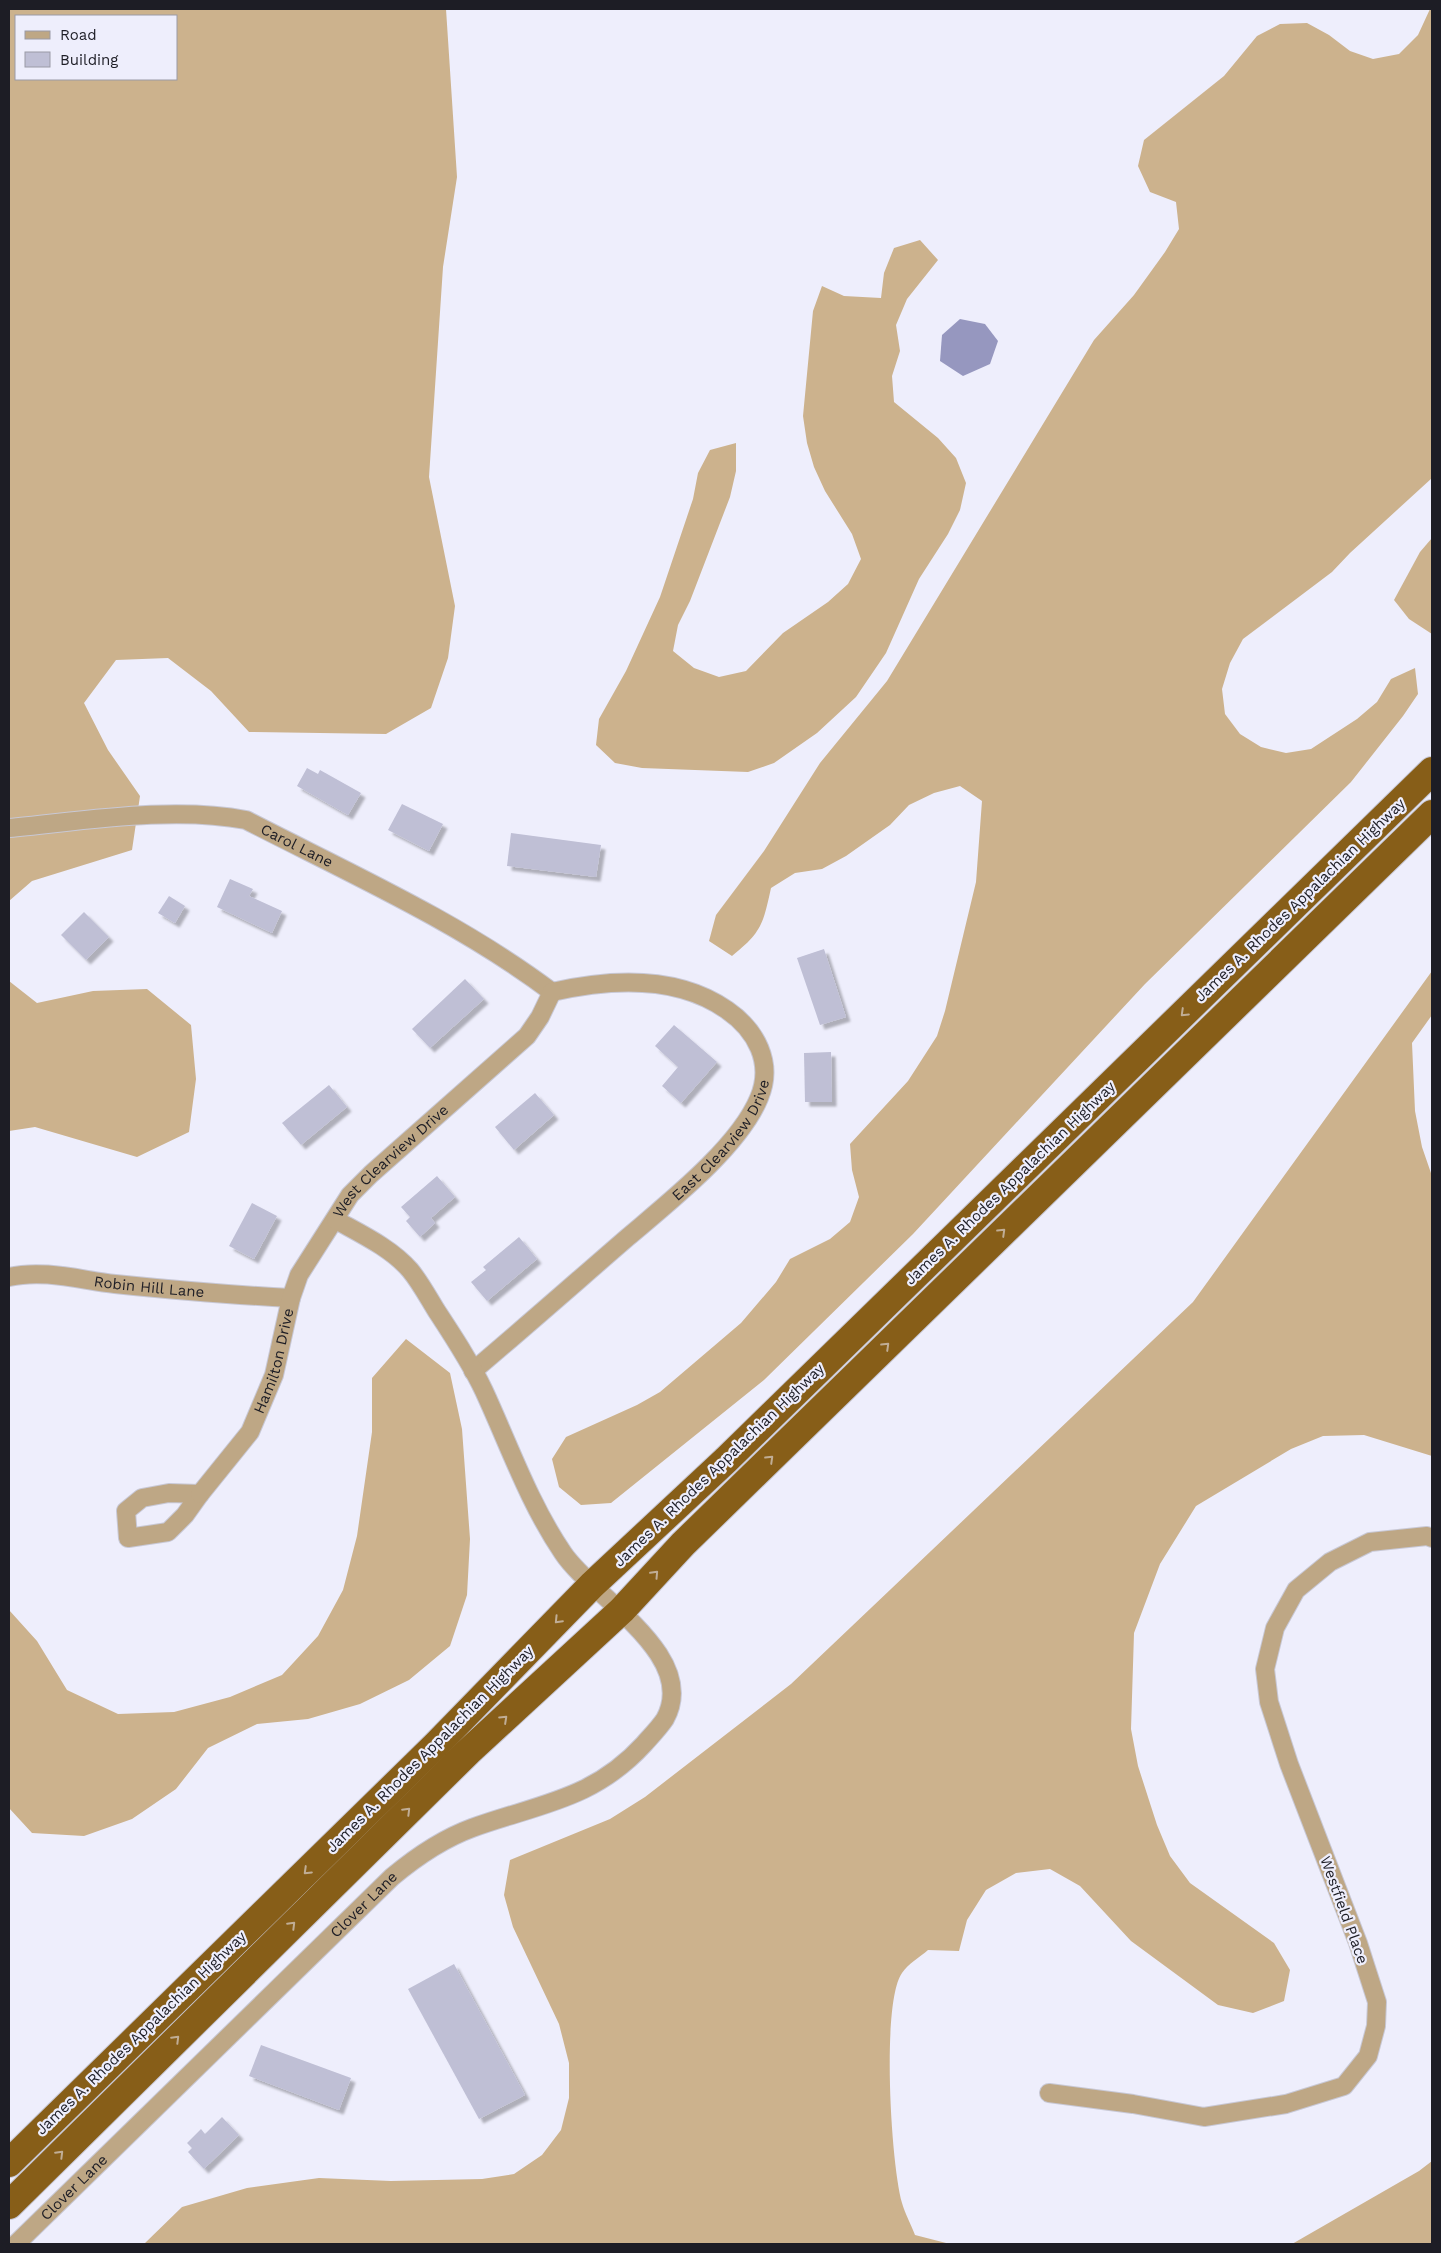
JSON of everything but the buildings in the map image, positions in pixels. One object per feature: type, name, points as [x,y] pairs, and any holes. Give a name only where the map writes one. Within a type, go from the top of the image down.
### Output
[{"type":"highway","name":"James A. Rhodes Appalachian Highway","points":[[9,2163],[436,1745],[592,1585],[733,1453],[1432,771]]},
{"type":"highway","name":"James A. Rhodes Appalachian Highway","points":[[14,2188],[468,1752],[622,1610],[683,1544],[1432,814]]},
{"type":"street","name":"Carol Lane","points":[[9,828],[186,813],[218,814],[246,820],[432,916],[528,974],[552,992]]},
{"type":"street","name":"East Clearview Drive","points":[[473,1371],[686,1187],[728,1144],[750,1118],[760,1097],[765,1077],[764,1061],[752,1033],[739,1018],[709,997],[668,986],[633,983],[580,985],[552,992]]},
{"type":"street","name":"West Clearview Drive","points":[[552,992],[540,1017],[526,1036],[371,1174],[350,1195],[336,1220],[385,1249],[409,1270],[473,1371],[542,1517],[564,1554],[592,1585]]},
{"type":"street","name":"Hamilton Drive","points":[[200,1494],[250,1432],[274,1375],[291,1298],[299,1275],[336,1220]]},
{"type":"street","name":"Robin Hill Lane","points":[[9,1276],[44,1274],[172,1289],[291,1298]]},
{"type":"street","name":"Westfield Place","points":[[1049,2093],[1133,2104],[1204,2117],[1286,2104],[1344,2086],[1368,2056],[1376,2026],[1377,2002],[1358,1943],[1288,1764],[1269,1702],[1265,1669],[1275,1628],[1296,1590],[1330,1562],[1370,1542],[1427,1536],[1432,1538]]},
{"type":"street","name":"Clover Lane","points":[[16,2244],[306,1960],[406,1866],[443,1842],[472,1828],[551,1805],[578,1793],[603,1779],[639,1749],[666,1717],[671,1699],[670,1680],[663,1661],[622,1610],[592,1585]]},
{"type":"shaded area","points":[[9,9],[446,9],[457,177],[443,267],[429,477],[455,606],[448,658],[431,708],[386,734],[249,732],[211,691],[168,658],[116,660],[84,703],[108,750],[140,796],[132,850],[32,881],[9,901]]},
{"type":"shaded area","points":[[1430,9],[1432,9],[1432,478],[1350,553],[1332,572],[1243,639],[1230,663],[1222,689],[1225,714],[1240,734],[1261,747],[1286,753],[1311,749],[1357,719],[1377,702],[1391,679],[1415,668],[1418,694],[1351,782],[1145,984],[913,1234],[764,1380],[611,1503],[581,1505],[559,1487],[552,1459],[566,1437],[637,1405],[660,1392],[741,1323],[776,1282],[790,1259],[830,1239],[850,1222],[859,1197],[852,1170],[850,1144],[908,1081],[937,1036],[945,1011],[976,882],[982,801],[960,786],[934,793],[909,805],[890,825],[846,856],[822,869],[795,873],[771,888],[760,927],[750,940],[732,956],[709,941],[716,915],[764,851],[820,763],[887,681],[1094,340],[1134,295],[1179,229],[1176,202],[1150,192],[1138,166],[1144,140],[1224,76],[1257,36],[1280,24],[1307,23],[1329,35],[1350,51],[1373,59],[1399,54],[1418,35]]},
{"type":"shaded area","points":[[920,240],[938,260],[907,299],[896,325],[900,351],[892,376],[894,402],[938,438],[956,458],[966,483],[960,510],[948,534],[919,579],[886,653],[856,697],[817,733],[774,763],[748,772],[642,768],[615,763],[596,745],[599,719],[626,671],[660,597],[693,499],[698,473],[710,450],[736,443],[736,471],[730,497],[690,601],[678,625],[673,651],[694,668],[719,677],[746,671],[783,633],[828,602],[848,584],[861,559],[852,534],[825,491],[814,467],[807,443],[803,416],[813,311],[822,286],[844,296],[881,298],[884,273],[894,248]]},
{"type":"shaded area","points":[[1432,538],[1432,634],[1409,619],[1394,600],[1420,552]]},
{"type":"shaded area","points":[[1432,971],[1432,1015],[1412,1043],[1415,1111],[1422,1147],[1432,1176],[1432,1456],[1364,1435],[1323,1436],[1291,1449],[1196,1506],[1160,1564],[1134,1633],[1131,1729],[1138,1766],[1157,1825],[1170,1856],[1190,1883],[1274,1943],[1290,1970],[1284,2001],[1253,2013],[1218,2005],[1131,1941],[1080,1886],[1050,1869],[1016,1873],[986,1890],[967,1920],[959,1951],[928,1950],[902,1973],[896,1990],[892,2016],[890,2085],[894,2155],[902,2203],[915,2235],[950,2244],[144,2244],[182,2207],[247,2188],[319,2178],[391,2181],[482,2179],[514,2174],[542,2155],[561,2130],[569,2098],[569,2063],[559,2024],[513,1927],[504,1895],[510,1860],[610,1819],[645,1797],[791,1684],[1193,1302]]},
{"type":"shaded area","points":[[9,981],[37,1003],[93,991],[147,989],[191,1025],[196,1079],[189,1132],[137,1157],[35,1127],[9,1131]]},
{"type":"shaded area","points":[[406,1339],[450,1373],[462,1429],[470,1539],[467,1595],[450,1646],[409,1680],[360,1704],[308,1719],[257,1724],[208,1748],[176,1789],[132,1819],[84,1836],[32,1833],[9,1808],[9,1610],[37,1641],[67,1690],[118,1714],[174,1712],[230,1697],[282,1675],[318,1636],[343,1590],[357,1536],[372,1432],[372,1378]]},
{"type":"shaded area","points":[[1432,2161],[1432,2244],[1292,2244],[1419,2171]]},
{"type":"water","points":[[960,319],[985,324],[998,341],[990,364],[963,376],[940,361],[942,335]]}]
